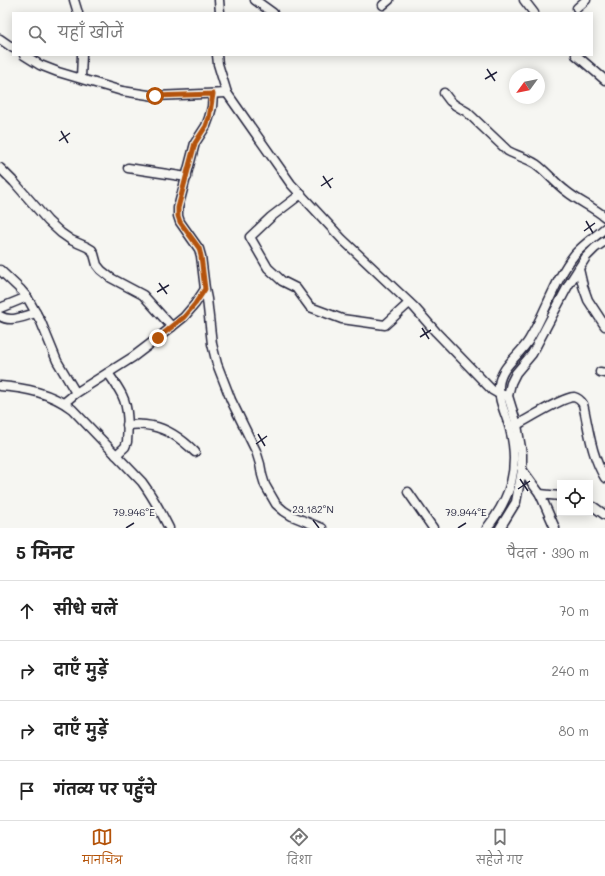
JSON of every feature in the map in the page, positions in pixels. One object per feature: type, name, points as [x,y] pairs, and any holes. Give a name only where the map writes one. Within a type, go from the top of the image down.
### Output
[{"type":"street","points":[[74,0],[78,12]]},
{"type":"street","points":[[219,0],[220,12]]},
{"type":"street","points":[[255,0],[272,12]]},
{"type":"street","points":[[524,0],[533,12]]},
{"type":"street","points":[[577,8],[586,0]]},
{"type":"street","points":[[0,38],[12,47]]},
{"type":"street","points":[[26,56],[40,65],[58,72],[122,91],[142,95],[155,96],[227,93]]},
{"type":"street","points":[[81,78],[82,56]]},
{"type":"street","points":[[217,56],[218,64],[227,93],[291,184],[342,239],[409,303],[492,390],[499,394],[508,396]]},
{"type":"street","points":[[577,56],[604,79]]},
{"type":"street","points":[[444,93],[450,102],[467,112],[508,151],[536,164],[549,174],[565,191],[605,217]]},
{"type":"street","points":[[213,94],[209,118],[206,126],[195,143],[178,208],[178,216],[180,222],[199,248],[212,344],[217,364],[231,400],[256,451],[265,485],[276,504],[284,511],[305,524],[322,528]]},
{"type":"street","points":[[0,168],[48,221],[61,233],[71,240],[92,250],[97,265],[101,270],[111,278],[143,296],[172,327]]},
{"type":"street","points":[[128,168],[187,177]]},
{"type":"street","points":[[301,194],[271,217],[250,237],[268,268],[282,281],[296,288],[310,307],[342,319],[385,325],[409,303]]},
{"type":"street","points":[[487,528],[497,515],[507,496],[513,477],[514,454],[510,430],[499,394],[499,383],[502,374],[529,340],[556,285],[575,254],[605,228]]},
{"type":"street","points":[[500,528],[516,502],[522,470],[522,454],[518,425],[508,396],[511,383],[516,373],[532,354],[566,290],[586,257],[595,248],[605,242]]},
{"type":"street","points":[[578,269],[582,286],[588,300],[605,326]]},
{"type":"street","points":[[0,270],[22,290],[27,297],[46,334],[57,361],[76,393]]},
{"type":"street","points":[[64,403],[76,393],[133,357],[172,327],[184,317],[205,289]]},
{"type":"street","points":[[0,308],[27,297]]},
{"type":"street","points":[[0,316],[6,319],[11,319],[36,313]]},
{"type":"street","points":[[108,373],[122,395],[127,412],[127,442],[125,447],[116,455]]},
{"type":"street","points":[[0,386],[19,387],[39,392],[64,403],[72,409],[151,493],[169,528]]},
{"type":"street","points":[[518,425],[559,401],[576,397],[583,404],[593,452],[596,462],[604,474]]},
{"type":"street","points":[[127,425],[139,424],[162,429],[188,445],[195,452]]},
{"type":"street","points":[[514,461],[540,494],[555,528]]},
{"type":"street","points":[[408,492],[433,528]]},
{"type":"street","points":[[540,494],[557,496]]},
{"type":"street","points":[[593,507],[605,515]]},
{"type":"route","points":[[155,96],[213,94],[209,118],[206,126],[195,143],[178,208],[180,222],[199,248],[205,289],[184,317],[158,338]]}]
